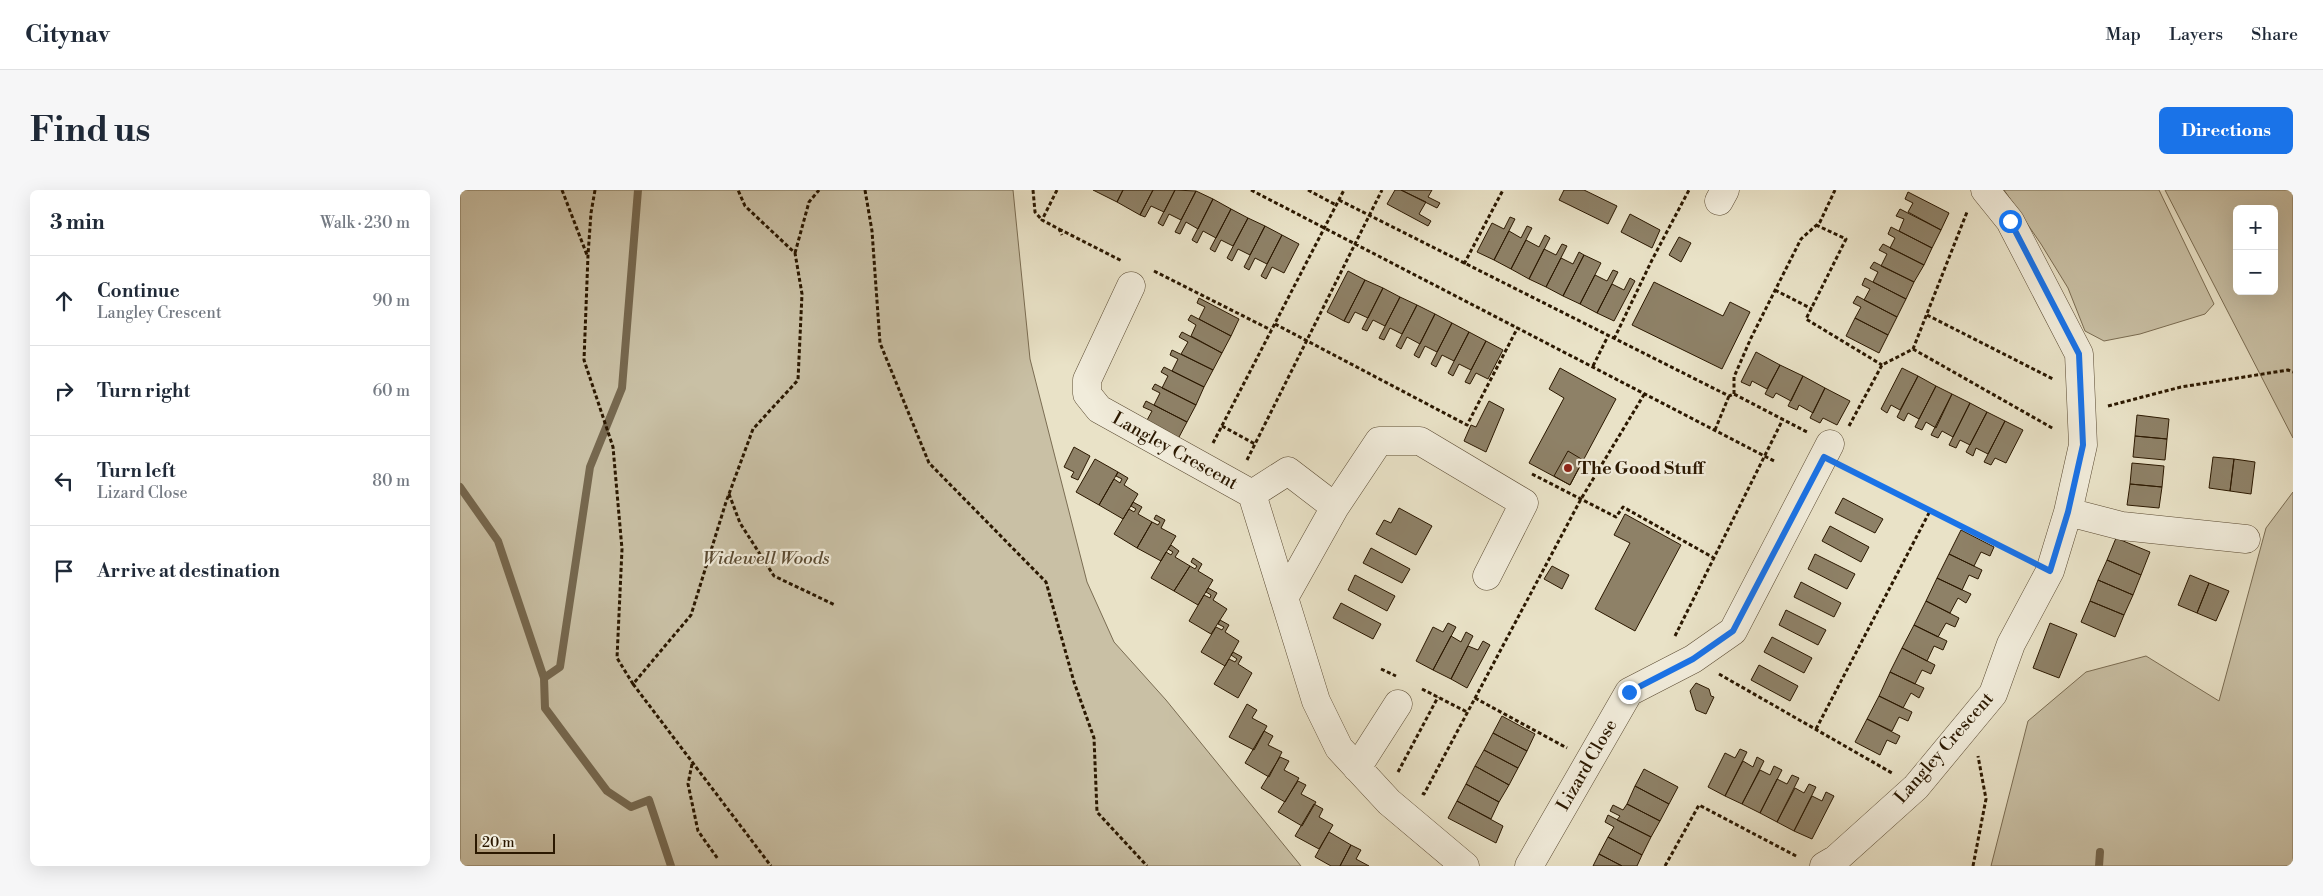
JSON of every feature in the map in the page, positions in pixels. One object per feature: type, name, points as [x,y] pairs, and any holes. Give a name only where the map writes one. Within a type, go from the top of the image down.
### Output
[{"type":"street","name":"Langley Crescent","points":[[1815,864],[1836,859],[1916,786],[1993,694],[2011,644],[2050,571],[2068,512],[2083,445],[2079,354],[2010,221],[1977,199]]},
{"type":"street","name":"Langley Crescent","points":[[1136,278],[1087,380],[1087,394],[1099,408],[1243,490],[1284,598],[1316,701],[1340,748],[1389,802],[1465,866]]},
{"type":"street","points":[[1284,598],[1335,507],[1379,440],[1420,441],[1524,503],[1487,576]]},
{"type":"street","name":"Lizard Close","points":[[1530,866],[1629,692],[1693,659],[1733,631],[1827,450]]},
{"type":"street","name":"Langley Crescent","points":[[1243,490],[1288,471],[1335,507]]},
{"type":"street","points":[[2068,512],[2122,526],[2246,539]]},
{"type":"street","points":[[1357,768],[1398,704]]},
{"type":"path","points":[[562,190],[588,256]]},
{"type":"path","points":[[595,190],[591,213],[588,256],[584,360],[612,447],[622,549],[617,658],[633,684],[692,764],[771,866]]},
{"type":"path","points":[[738,190],[745,206],[796,253]]},
{"type":"path","points":[[633,684],[691,615],[729,494],[753,429],[798,380],[802,294],[796,253],[809,202],[819,190]]},
{"type":"path","points":[[865,190],[872,231],[880,343],[929,462],[1046,582],[1074,682],[1094,738],[1097,812],[1147,866]]},
{"type":"path","points":[[1033,190],[1035,212],[1042,220],[1136,278],[1143,266],[1272,330]]},
{"type":"path","points":[[1042,220],[1057,190]]},
{"type":"path","points":[[1251,190],[1776,462]]},
{"type":"path","points":[[1308,190],[1336,205]]},
{"type":"path","points":[[1201,466],[1344,190]]},
{"type":"path","points":[[1243,490],[1255,444],[1382,190]]},
{"type":"path","points":[[1464,264],[1503,190]]},
{"type":"path","points":[[1614,339],[1652,260],[1689,190]]},
{"type":"path","points":[[1734,394],[1734,377],[1775,290],[1801,239],[1820,222],[1834,190]]},
{"type":"path","points":[[1827,450],[1838,447],[1882,365],[1913,349],[1977,199]]},
{"type":"path","points":[[1339,200],[1730,396]]},
{"type":"path","points":[[1816,225],[1846,239],[1806,319],[1882,365]]},
{"type":"path","points":[[1059,229],[1062,235]]},
{"type":"path","points":[[1775,290],[1812,309]]},
{"type":"path","points":[[1927,315],[2035,370]]},
{"type":"path","points":[[1275,324],[1467,425],[1518,327]]},
{"type":"path","points":[[1593,366],[1608,336]]},
{"type":"path","points":[[1913,349],[2034,418]]},
{"type":"path","points":[[2082,410],[2118,404],[2182,387],[2288,370],[2293,372]]},
{"type":"path","points":[[1416,790],[1424,794],[1582,499],[1645,393]]},
{"type":"path","points":[[1715,430],[1730,396],[1734,394]]},
{"type":"path","points":[[1734,394],[1783,419],[1827,450],[1930,511],[2050,571]]},
{"type":"path","points":[[1653,679],[1783,419]]},
{"type":"path","points":[[1222,426],[1255,444]]},
{"type":"path","points":[[1524,503],[1532,474],[1616,517],[1623,507],[1714,558]]},
{"type":"path","points":[[729,494],[740,523],[774,576],[835,605]]},
{"type":"path","points":[[1816,730],[1930,511]]},
{"type":"path","points":[[1693,659],[1916,786]]},
{"type":"path","points":[[1400,768],[1438,697]]},
{"type":"path","points":[[1475,698],[1590,760]]},
{"type":"path","points":[[1450,704],[1468,712]]},
{"type":"path","points":[[1971,718],[1986,799],[1973,866]]},
{"type":"path","points":[[692,764],[688,784],[698,831],[718,859]]},
{"type":"path","points":[[1664,866],[1699,805],[1815,864]]},
{"type":"green space","name":"Widewell Woods","points":[[460,190],[1013,190],[1030,359],[1087,582],[1114,642],[1166,700],[1301,866],[460,866]]},
{"type":"green space","points":[[2004,190],[2159,190],[2214,304],[2205,314],[2140,334],[2104,341],[2085,331],[2068,288]]},
{"type":"green space","points":[[2165,190],[2293,190],[2293,438]]},
{"type":"green space","points":[[2293,492],[2293,866],[1991,866],[2028,721],[2086,672],[2146,656],[2219,701],[2266,528]]},
{"type":"building","points":[[1093,190],[1123,190],[1117,202]]},
{"type":"building","points":[[1123,190],[1153,190],[1140,215],[1117,202]]},
{"type":"building","points":[[1153,190],[1175,190],[1164,212],[1151,206],[1145,217],[1140,215]]},
{"type":"building","points":[[1175,190],[1196,191],[1181,220],[1169,214],[1163,226],[1158,223]]},
{"type":"building","points":[[1395,190],[1401,190],[1426,202],[1419,214],[1431,221],[1428,226],[1387,204]]},
{"type":"building","points":[[1401,190],[1432,190],[1428,197],[1440,203],[1437,208]]},
{"type":"building","points":[[1564,190],[1584,190],[1617,206],[1608,224],[1559,200]]},
{"type":"building","points":[[1196,191],[1213,199],[1198,229],[1186,222],[1180,234],[1175,232]]},
{"type":"building","points":[[1908,192],[1949,213],[1941,230],[1908,212],[1913,203],[1905,199]]},
{"type":"building","points":[[1213,199],[1231,209],[1216,238],[1203,231],[1197,243],[1192,240]]},
{"type":"building","points":[[1231,209],[1248,218],[1233,246],[1221,240],[1215,252],[1210,249]]},
{"type":"building","points":[[1900,209],[1941,230],[1932,248],[1899,231],[1904,219],[1896,216]]},
{"type":"building","points":[[1630,214],[1660,230],[1652,248],[1621,232]]},
{"type":"building","points":[[1510,217],[1515,219],[1494,260],[1477,252],[1492,223],[1504,229]]},
{"type":"building","points":[[1248,218],[1265,226],[1250,255],[1238,249],[1232,261],[1227,258]]},
{"type":"building","points":[[1265,226],[1282,235],[1267,264],[1255,258],[1249,270],[1244,267]]},
{"type":"building","points":[[1527,226],[1532,228],[1511,269],[1494,260],[1509,231],[1521,238]]},
{"type":"building","points":[[1891,227],[1932,248],[1924,265],[1890,248],[1895,238],[1888,234]]},
{"type":"building","points":[[1282,235],[1299,244],[1284,273],[1272,267],[1266,279],[1261,276]]},
{"type":"building","points":[[1545,235],[1550,238],[1529,279],[1511,269],[1526,240],[1539,247]]},
{"type":"building","points":[[1679,237],[1691,243],[1681,262],[1669,255]]},
{"type":"building","points":[[1562,244],[1567,246],[1546,287],[1529,279],[1544,249],[1556,255]]},
{"type":"building","points":[[1883,244],[1924,265],[1914,282],[1881,266],[1887,254],[1879,250]]},
{"type":"building","points":[[1579,252],[1584,255],[1563,296],[1546,287],[1561,258],[1573,264]]},
{"type":"building","points":[[1584,255],[1601,263],[1580,304],[1563,296]]},
{"type":"building","points":[[1874,262],[1914,282],[1906,299],[1873,282],[1878,272],[1870,268]]},
{"type":"building","points":[[1613,270],[1618,272],[1597,313],[1580,304],[1595,275],[1607,281]]},
{"type":"building","points":[[1348,271],[1365,280],[1344,321],[1327,312]]},
{"type":"building","points":[[1630,278],[1635,281],[1614,321],[1597,313],[1612,284],[1624,290]]},
{"type":"building","points":[[1865,278],[1906,299],[1897,317],[1864,300],[1870,289],[1862,285]]},
{"type":"building","points":[[1365,280],[1383,288],[1368,318],[1355,312],[1349,323],[1344,321]]},
{"type":"building","points":[[1654,282],[1723,316],[1730,302],[1750,312],[1722,369],[1632,325]]},
{"type":"building","points":[[1383,288],[1400,297],[1385,326],[1373,320],[1367,331],[1362,329]]},
{"type":"building","points":[[1857,296],[1897,317],[1888,335],[1855,318],[1861,307],[1853,303]]},
{"type":"building","points":[[1400,297],[1417,305],[1402,334],[1390,328],[1384,340],[1379,338]]},
{"type":"building","points":[[1199,298],[1239,319],[1231,336],[1199,319],[1205,307],[1197,303]]},
{"type":"building","points":[[1417,305],[1435,314],[1420,344],[1407,337],[1401,349],[1396,346]]},
{"type":"building","points":[[1435,314],[1452,323],[1437,352],[1425,346],[1419,358],[1414,355]]},
{"type":"building","points":[[1191,315],[1231,336],[1222,353],[1191,336],[1196,325],[1188,320]]},
{"type":"building","points":[[1855,318],[1888,335],[1879,353],[1846,336]]},
{"type":"building","points":[[1452,323],[1469,332],[1454,361],[1442,355],[1436,367],[1431,364]]},
{"type":"building","points":[[1182,332],[1222,353],[1213,370],[1181,354],[1188,342],[1179,337]]},
{"type":"building","points":[[1469,332],[1486,341],[1471,370],[1459,364],[1453,376],[1448,373]]},
{"type":"building","points":[[1486,341],[1503,350],[1488,379],[1476,373],[1470,384],[1465,382]]},
{"type":"building","points":[[1172,350],[1213,370],[1204,387],[1172,371],[1178,359],[1170,355]]},
{"type":"building","points":[[1756,352],[1780,365],[1767,389],[1752,381],[1750,386],[1741,382]]},
{"type":"building","points":[[1780,365],[1803,376],[1791,401],[1776,393],[1773,398],[1765,394]]},
{"type":"building","points":[[1164,367],[1204,387],[1196,405],[1162,388],[1168,376],[1161,372]]},
{"type":"building","points":[[1560,368],[1616,399],[1570,485],[1529,463],[1564,398],[1549,389]]},
{"type":"building","points":[[1902,368],[1918,376],[1900,410],[1891,405],[1887,413],[1881,409]]},
{"type":"building","points":[[1803,376],[1825,388],[1813,413],[1799,405],[1797,410],[1788,406]]},
{"type":"building","points":[[1918,376],[1936,386],[1919,419],[1908,413],[1904,421],[1897,417]]},
{"type":"building","points":[[1155,384],[1196,405],[1187,422],[1154,405],[1160,393],[1152,389]]},
{"type":"building","points":[[1936,386],[1952,394],[1936,428],[1926,422],[1922,430],[1915,427]]},
{"type":"building","points":[[1825,388],[1850,401],[1837,425],[1823,418],[1820,423],[1810,418]]},
{"type":"building","points":[[1952,394],[1970,403],[1953,437],[1942,431],[1938,438],[1931,435]]},
{"type":"building","points":[[1146,401],[1187,422],[1178,439],[1146,422],[1152,411],[1143,407]]},
{"type":"building","points":[[1489,401],[1504,409],[1486,452],[1464,441],[1471,425],[1476,427]]},
{"type":"building","points":[[1970,403],[1987,412],[1970,445],[1960,440],[1956,448],[1949,445]]},
{"type":"building","points":[[1987,412],[2005,421],[1988,454],[1976,448],[1973,456],[1966,452]]},
{"type":"building","points":[[2137,415],[2169,419],[2167,439],[2135,436]]},
{"type":"building","points":[[2005,421],[2023,430],[2006,463],[1995,458],[1991,465],[1984,462]]},
{"type":"building","points":[[2135,436],[2167,439],[2165,460],[2133,457]]},
{"type":"building","points":[[1074,447],[1090,456],[1078,480],[1071,477],[1074,472],[1064,467]]},
{"type":"building","name":"The Good Stuff","points":[[1568,451],[1583,460],[1570,485],[1554,476]]},
{"type":"building","points":[[2213,457],[2234,459],[2230,491],[2209,488]]},
{"type":"building","points":[[1095,459],[1118,472],[1099,505],[1076,492]]},
{"type":"building","points":[[2234,459],[2255,462],[2251,494],[2230,491]]},
{"type":"building","points":[[2132,463],[2164,466],[2162,487],[2130,484]]},
{"type":"building","points":[[1118,472],[1128,478],[1124,485],[1138,494],[1123,519],[1099,505],[1114,479],[1120,483],[1122,479],[1116,476]]},
{"type":"building","points":[[2130,484],[2162,487],[2159,508],[2127,505]]},
{"type":"building","points":[[1843,498],[1883,519],[1875,533],[1835,513]]},
{"type":"building","points":[[1133,502],[1142,507],[1138,514],[1152,522],[1137,548],[1114,534],[1129,509],[1134,512],[1136,509],[1131,506]]},
{"type":"building","points":[[1399,508],[1432,526],[1416,555],[1376,534],[1384,520],[1391,523]]},
{"type":"building","points":[[1625,514],[1681,545],[1635,631],[1595,609],[1630,543],[1614,535]]},
{"type":"building","points":[[1156,515],[1165,520],[1161,528],[1176,536],[1161,561],[1137,548],[1152,522],[1158,525],[1160,522],[1154,519]]},
{"type":"building","points":[[1830,526],[1869,547],[1861,562],[1822,541]]},
{"type":"building","points":[[1961,530],[1994,547],[1990,556],[1981,552],[1974,566],[1949,554]]},
{"type":"building","points":[[2116,538],[2150,552],[2141,575],[2107,560]]},
{"type":"building","points":[[1171,545],[1179,551],[1175,557],[1190,566],[1174,591],[1151,578],[1166,552],[1171,555],[1173,552],[1168,549]]},
{"type":"building","points":[[1371,548],[1410,569],[1402,583],[1363,563]]},
{"type":"building","points":[[1815,554],[1855,574],[1847,589],[1808,569]]},
{"type":"building","points":[[1949,554],[1982,570],[1978,579],[1969,575],[1962,590],[1937,578]]},
{"type":"building","points":[[1193,558],[1202,564],[1198,571],[1213,580],[1198,605],[1174,591],[1190,566],[1195,569],[1197,566],[1191,562]]},
{"type":"building","points":[[2107,560],[2141,575],[2133,595],[2098,580]]},
{"type":"building","points":[[1552,566],[1569,575],[1562,589],[1544,579]]},
{"type":"building","points":[[1355,575],[1395,596],[1387,611],[1348,590]]},
{"type":"building","points":[[2190,575],[2209,583],[2197,613],[2178,605]]},
{"type":"building","points":[[1937,578],[1971,594],[1966,603],[1958,598],[1950,613],[1926,601]]},
{"type":"building","points":[[2098,580],[2133,595],[2124,615],[2090,601]]},
{"type":"building","points":[[1801,582],[1841,603],[1834,617],[1794,597]]},
{"type":"building","points":[[2209,583],[2229,591],[2216,621],[2197,613]]},
{"type":"building","points":[[1208,588],[1217,593],[1213,600],[1227,609],[1211,634],[1189,621],[1204,595],[1210,598],[1211,595],[1206,592]]},
{"type":"building","points":[[1926,601],[1959,618],[1955,627],[1946,623],[1938,637],[1914,625]]},
{"type":"building","points":[[2090,601],[2124,615],[2115,637],[2081,622]]},
{"type":"building","points":[[1341,603],[1381,624],[1373,639],[1333,618]]},
{"type":"building","points":[[1786,610],[1826,630],[1818,645],[1779,625]]},
{"type":"building","points":[[1220,620],[1229,625],[1225,632],[1239,641],[1225,666],[1201,652],[1216,627],[1222,630],[1224,627],[1218,624]]},
{"type":"building","points":[[1448,623],[1456,627],[1433,670],[1416,661],[1433,627],[1443,632]]},
{"type":"building","points":[[2050,623],[2077,634],[2059,678],[2033,668]]},
{"type":"building","points":[[1914,625],[1947,641],[1943,650],[1934,646],[1927,661],[1902,648]]},
{"type":"building","points":[[1466,632],[1473,636],[1451,679],[1433,670],[1451,636],[1461,642]]},
{"type":"building","points":[[1772,637],[1812,658],[1804,673],[1764,652]]},
{"type":"building","points":[[1483,641],[1490,645],[1467,688],[1451,679],[1468,646],[1478,650]]},
{"type":"building","points":[[1902,648],[1935,665],[1931,674],[1922,670],[1915,684],[1890,672]]},
{"type":"building","points":[[1233,652],[1242,657],[1238,664],[1252,673],[1238,698],[1214,684],[1229,659],[1235,662],[1237,659],[1231,655]]},
{"type":"building","points":[[1759,665],[1798,686],[1790,701],[1751,680]]},
{"type":"building","points":[[1890,672],[1924,688],[1919,698],[1911,693],[1903,708],[1879,696]]},
{"type":"building","points":[[1696,683],[1709,689],[1711,696],[1714,697],[1706,714],[1696,710],[1690,691]]},
{"type":"building","points":[[1879,696],[1912,712],[1908,721],[1899,717],[1892,731],[1867,719]]},
{"type":"building","points":[[1247,704],[1257,710],[1252,718],[1267,726],[1254,750],[1229,737]]},
{"type":"building","points":[[1502,716],[1535,734],[1527,751],[1493,733]]},
{"type":"building","points":[[1867,719],[1900,736],[1896,744],[1887,740],[1880,755],[1855,742]]},
{"type":"building","points":[[1264,731],[1273,736],[1268,745],[1282,752],[1269,777],[1245,763]]},
{"type":"building","points":[[1493,733],[1527,751],[1518,768],[1484,750]]},
{"type":"building","points":[[1740,749],[1747,752],[1725,796],[1708,787],[1725,753],[1735,758]]},
{"type":"building","points":[[1484,750],[1518,768],[1509,785],[1475,766]]},
{"type":"building","points":[[1280,757],[1289,761],[1284,770],[1299,778],[1285,802],[1261,788]]},
{"type":"building","points":[[1757,757],[1764,761],[1742,804],[1725,796],[1743,761],[1753,767]]},
{"type":"building","points":[[1475,766],[1509,785],[1499,802],[1466,784]]},
{"type":"building","points":[[1774,766],[1782,770],[1760,813],[1742,804],[1760,770],[1770,775]]},
{"type":"building","points":[[1644,769],[1678,787],[1669,804],[1635,786]]},
{"type":"building","points":[[1792,775],[1799,778],[1777,822],[1760,813],[1777,779],[1787,784]]},
{"type":"building","points":[[1298,781],[1306,785],[1301,794],[1316,802],[1302,826],[1278,812]]},
{"type":"building","points":[[1466,784],[1499,802],[1491,819],[1457,801]]},
{"type":"building","points":[[1809,784],[1816,787],[1794,831],[1777,822],[1795,788],[1804,793]]},
{"type":"building","points":[[1635,786],[1669,804],[1660,821],[1627,804]]},
{"type":"building","points":[[1826,792],[1834,796],[1812,839],[1794,831],[1812,796],[1822,801]]},
{"type":"building","points":[[1457,801],[1503,826],[1496,843],[1448,818]]},
{"type":"building","points":[[1314,804],[1323,809],[1319,817],[1333,825],[1319,849],[1295,836]]},
{"type":"building","points":[[1627,804],[1660,821],[1651,837],[1617,820],[1620,816],[1610,811],[1613,805],[1623,810]]},
{"type":"building","points":[[1608,815],[1651,837],[1642,855],[1608,837],[1614,827],[1605,822]]},
{"type":"building","points":[[1329,832],[1351,845],[1340,866],[1331,866],[1315,857]]},
{"type":"building","points":[[1608,837],[1642,855],[1637,866],[1622,866],[1599,854]]},
{"type":"building","points":[[1351,845],[1361,850],[1356,859],[1369,866],[1340,866]]},
{"type":"building","points":[[1599,854],[1622,866],[1593,866]]},
{"type":"waterway","points":[[544,678],[560,667],[590,467],[622,388],[638,190]]},
{"type":"waterway","points":[[460,487],[498,541],[544,678],[545,708],[607,791],[631,807],[649,800],[671,866]]},
{"type":"waterway","points":[[2099,866],[2100,852]]},
{"type":"place","name":"The Good Stuff","points":[[1568,468]]},
{"type":"route","points":[[1629,692],[1693,659],[1733,631],[1824,457],[2050,571],[2068,512],[2083,445],[2079,354],[2010,221]]}]
